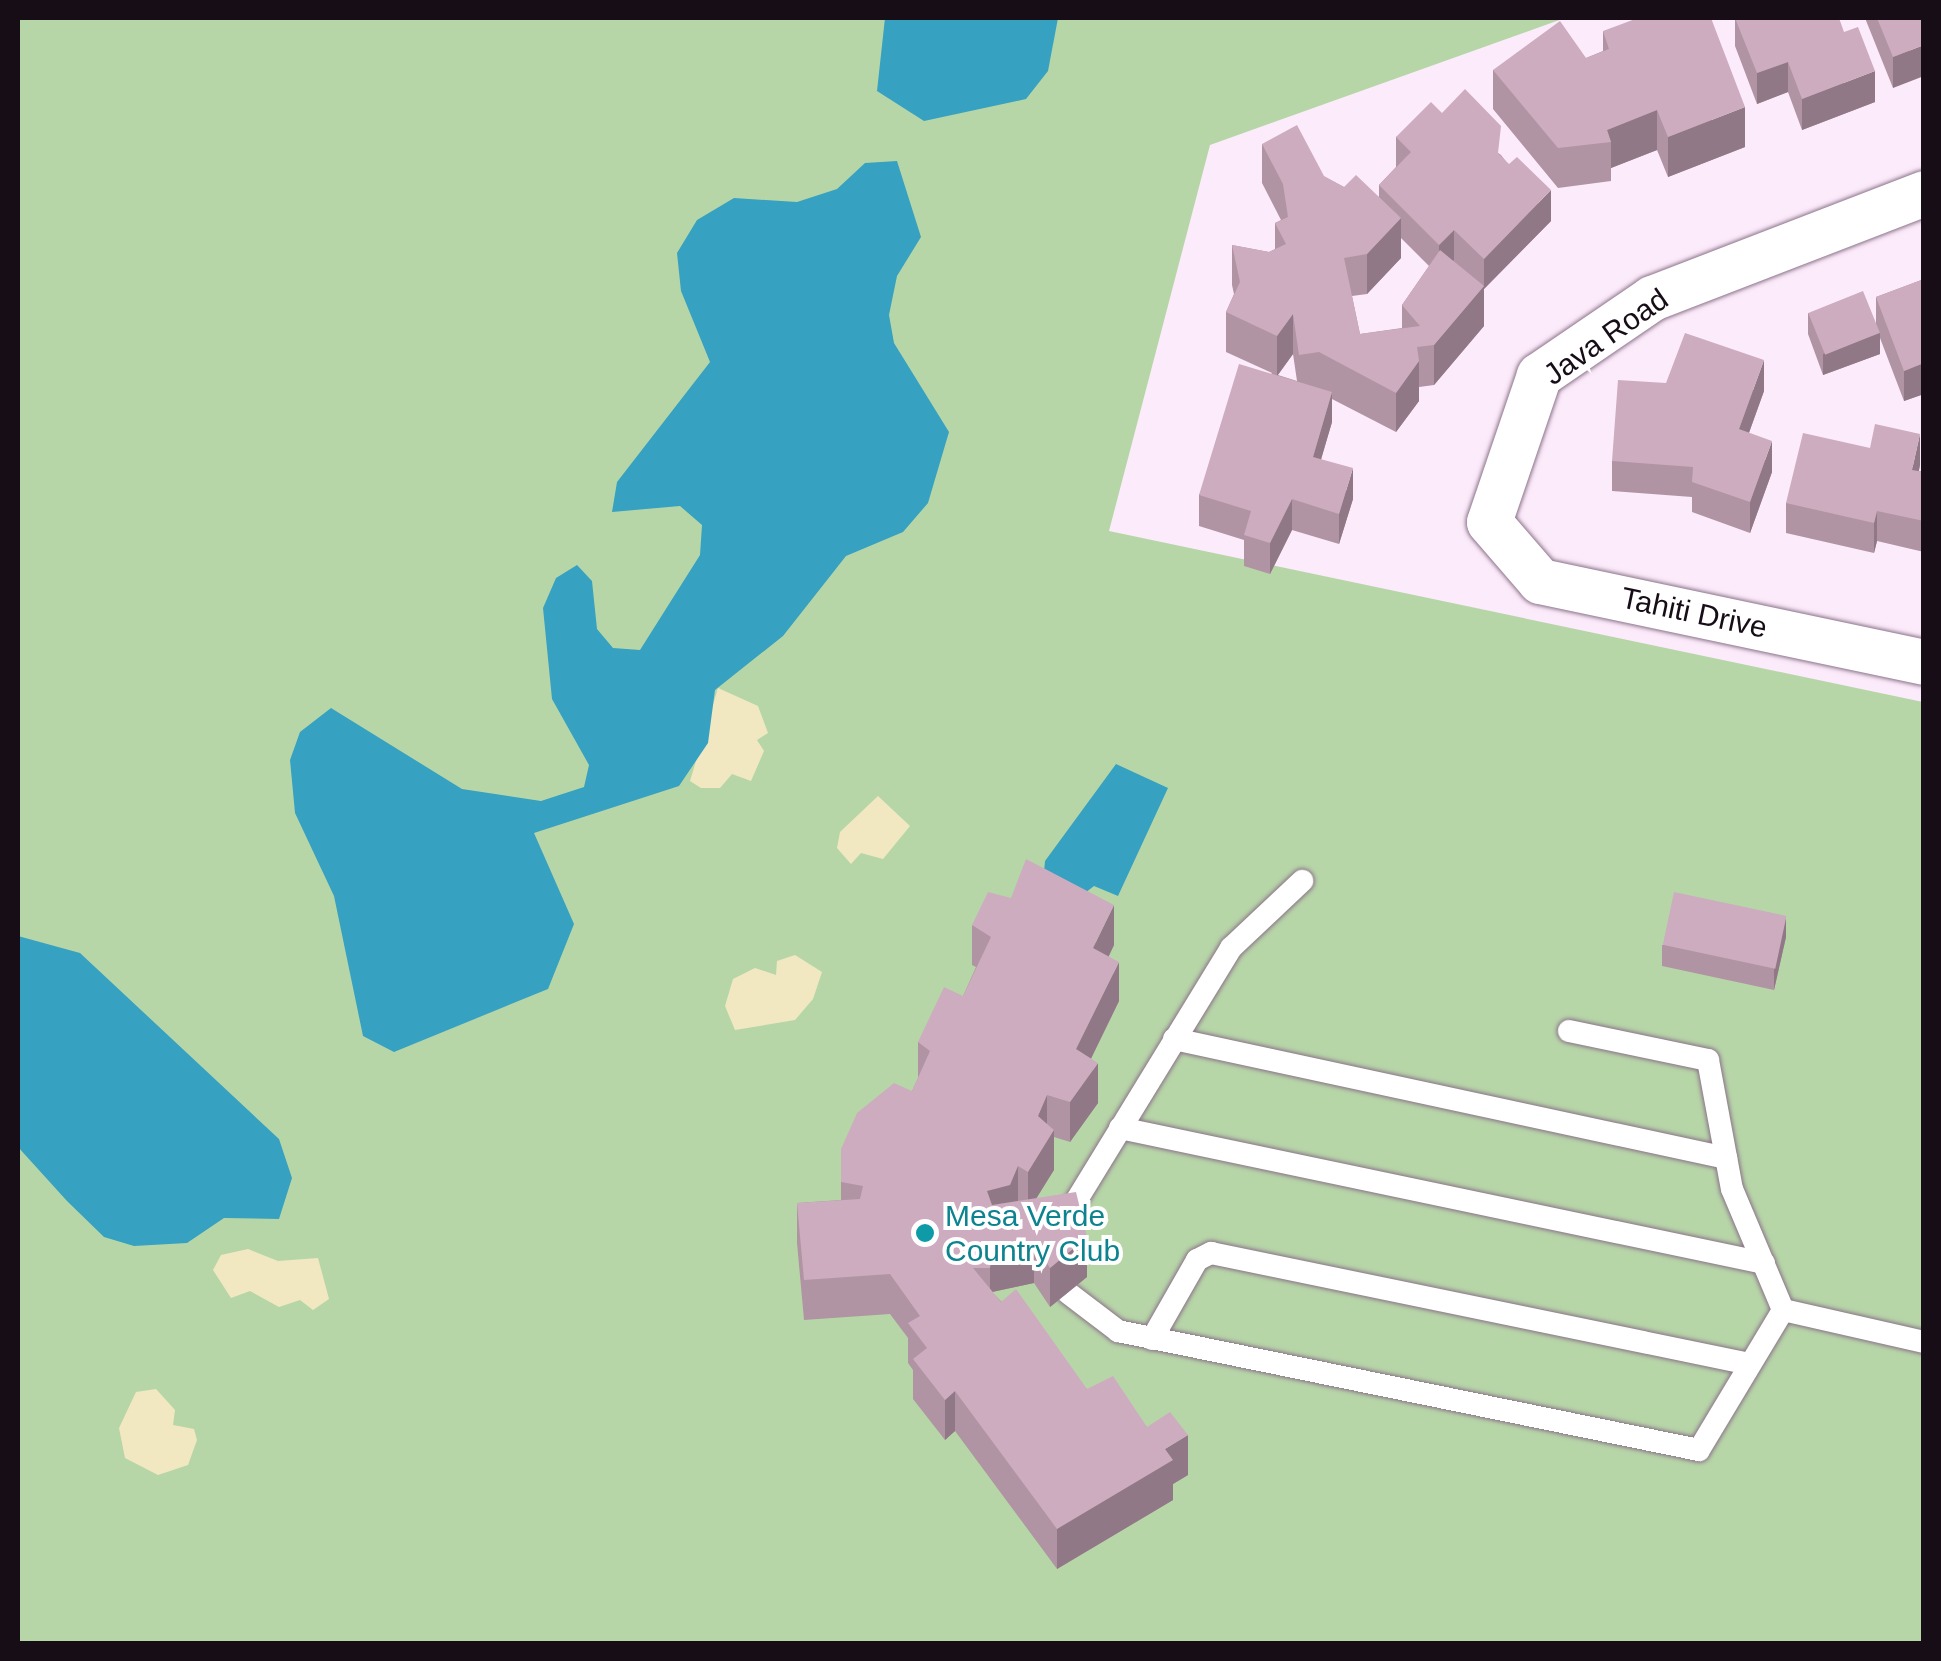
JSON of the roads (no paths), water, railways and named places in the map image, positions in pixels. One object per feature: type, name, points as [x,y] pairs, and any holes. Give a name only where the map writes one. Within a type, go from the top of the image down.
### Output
[{"type":"street","name":"Java Road","points":[[1489,522],[1540,375],[1652,298],[1924,193]]},
{"type":"street","name":"Tahiti Drive","points":[[1489,522],[1540,581],[1924,662]]},
{"type":"lane","points":[[1055,1235],[1231,948],[1302,881]]},
{"type":"lane","points":[[1570,1032],[1708,1060],[1726,1158],[1783,1310]]},
{"type":"lane","points":[[1174,1039],[1726,1158]]},
{"type":"lane","points":[[1120,1128],[1764,1262]]},
{"type":"lane","points":[[1152,1338],[1211,1253],[1750,1364]]},
{"type":"lane","points":[[1068,1293],[1118,1331],[1698,1450],[1783,1310]]},
{"type":"lane","points":[[1783,1310],[1924,1342]]},
{"type":"water","points":[[885,18],[1058,18],[1048,71],[1026,99],[924,121],[877,91]]},
{"type":"water","points":[[897,161],[921,237],[897,276],[889,315],[894,343],[949,432],[928,503],[903,532],[846,556],[783,636],[715,690],[708,743],[679,786],[534,833],[574,924],[548,989],[394,1052],[363,1036],[334,896],[295,813],[290,760],[300,732],[331,708],[462,789],[541,801],[584,787],[589,765],[552,699],[543,608],[556,578],[577,565],[592,581],[597,629],[613,648],[640,650],[700,555],[702,525],[680,506],[612,512],[617,482],[710,362],[681,291],[677,253],[697,220],[734,198],[797,202],[837,189],[865,163]]},
{"type":"water","points":[[1116,764],[1168,788],[1118,896],[1094,886],[1085,893],[1044,872],[1045,861]]},
{"type":"water","points":[[18,936],[80,953],[279,1139],[292,1178],[279,1219],[224,1218],[187,1243],[134,1246],[104,1237],[67,1201],[18,1147]]},
{"type":"place","name":"Mesa Verde Country Club","points":[[925,1233]]}]
